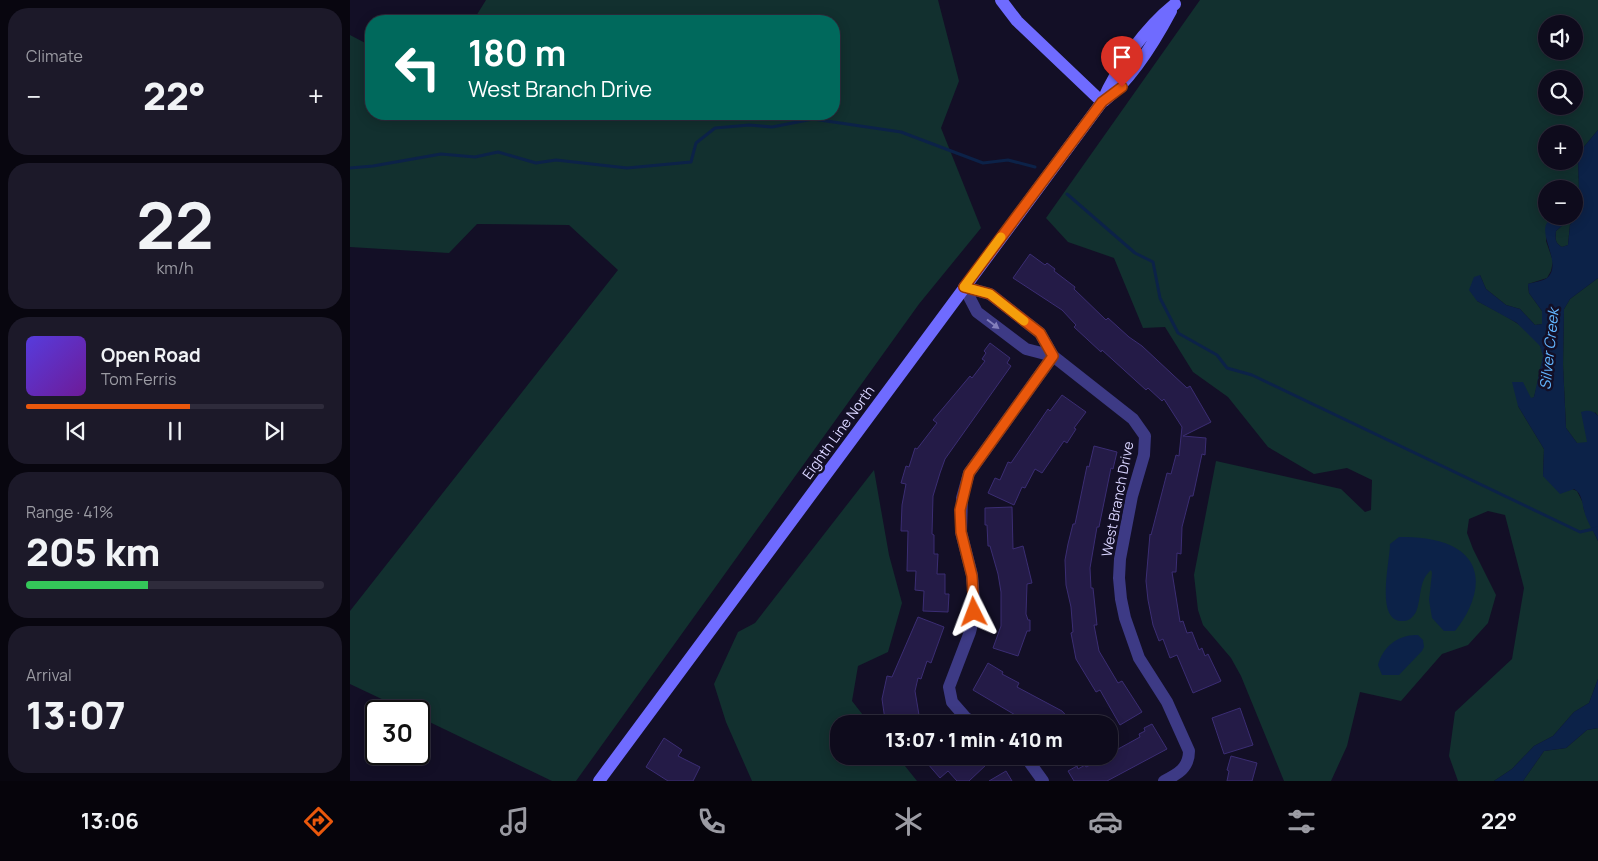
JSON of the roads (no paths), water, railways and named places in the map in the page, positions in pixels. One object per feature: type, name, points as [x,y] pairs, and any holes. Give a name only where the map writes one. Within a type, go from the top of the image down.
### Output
[{"type":"street","points":[[1001,0],[1023,27],[1102,102]]},
{"type":"street","name":"Eighth Line North","points":[[599,781],[1102,102],[1112,79],[1159,17],[1176,2]]},
{"type":"street","name":"West Branch Drive","points":[[964,287],[977,312],[1026,349],[1053,356]]},
{"type":"street","name":"West Branch Drive","points":[[964,287],[990,294],[1040,333],[1053,356],[1133,419],[1144,436],[1144,455],[1132,496],[1120,559],[1119,578],[1124,618],[1139,658],[1167,702],[1189,751],[1189,759],[1183,769],[1164,781]]},
{"type":"street","points":[[963,715],[952,702],[949,687],[970,632],[974,612],[972,576],[961,532],[962,498],[969,473],[1053,356]]},
{"type":"street","points":[[1031,765],[1043,781]]},
{"type":"water","name":"Silver Creek","points":[[1598,130],[1598,278],[1570,299],[1564,309],[1563,365],[1566,428],[1577,443],[1587,442],[1581,412],[1590,411],[1598,416],[1598,541],[1586,518],[1579,493],[1574,489],[1560,494],[1543,476],[1544,449],[1518,406],[1512,382],[1523,382],[1531,398],[1534,397],[1543,356],[1540,346],[1517,323],[1477,301],[1469,290],[1474,277],[1480,275],[1486,289],[1506,305],[1520,309],[1535,325],[1542,324],[1542,311],[1529,293],[1528,284],[1547,278],[1552,270],[1552,261],[1545,231],[1546,225],[1563,225],[1556,231],[1556,240],[1562,247],[1568,245],[1570,225],[1583,225],[1583,180],[1579,180],[1578,170],[1583,170],[1583,148]]},
{"type":"water","points":[[1399,537],[1426,538],[1446,543],[1464,554],[1471,564],[1475,574],[1476,586],[1469,609],[1455,631],[1444,631],[1432,618],[1429,600],[1431,570],[1424,579],[1418,607],[1412,617],[1404,621],[1395,619],[1389,613],[1386,603],[1386,590],[1390,544]]},
{"type":"water","points":[[1418,635],[1423,640],[1424,647],[1422,651],[1399,675],[1382,675],[1378,665],[1380,658],[1388,647],[1398,639]]},
{"type":"water","points":[[1598,679],[1598,728],[1587,730],[1566,748],[1544,751],[1523,781],[1494,781],[1512,769],[1534,746],[1553,736],[1574,712],[1589,703]]},
{"type":"waterway","points":[[350,168],[373,166],[441,154],[475,157],[498,152],[536,163],[556,160],[627,168],[691,162],[696,143],[715,128],[749,125],[772,127],[808,120]]},
{"type":"waterway","points":[[820,120],[901,132],[983,163],[1008,160],[1035,167]]},
{"type":"waterway","points":[[1067,194],[1135,253],[1153,262],[1160,298],[1178,333],[1217,355],[1227,368],[1252,375],[1580,532],[1598,528]]}]
